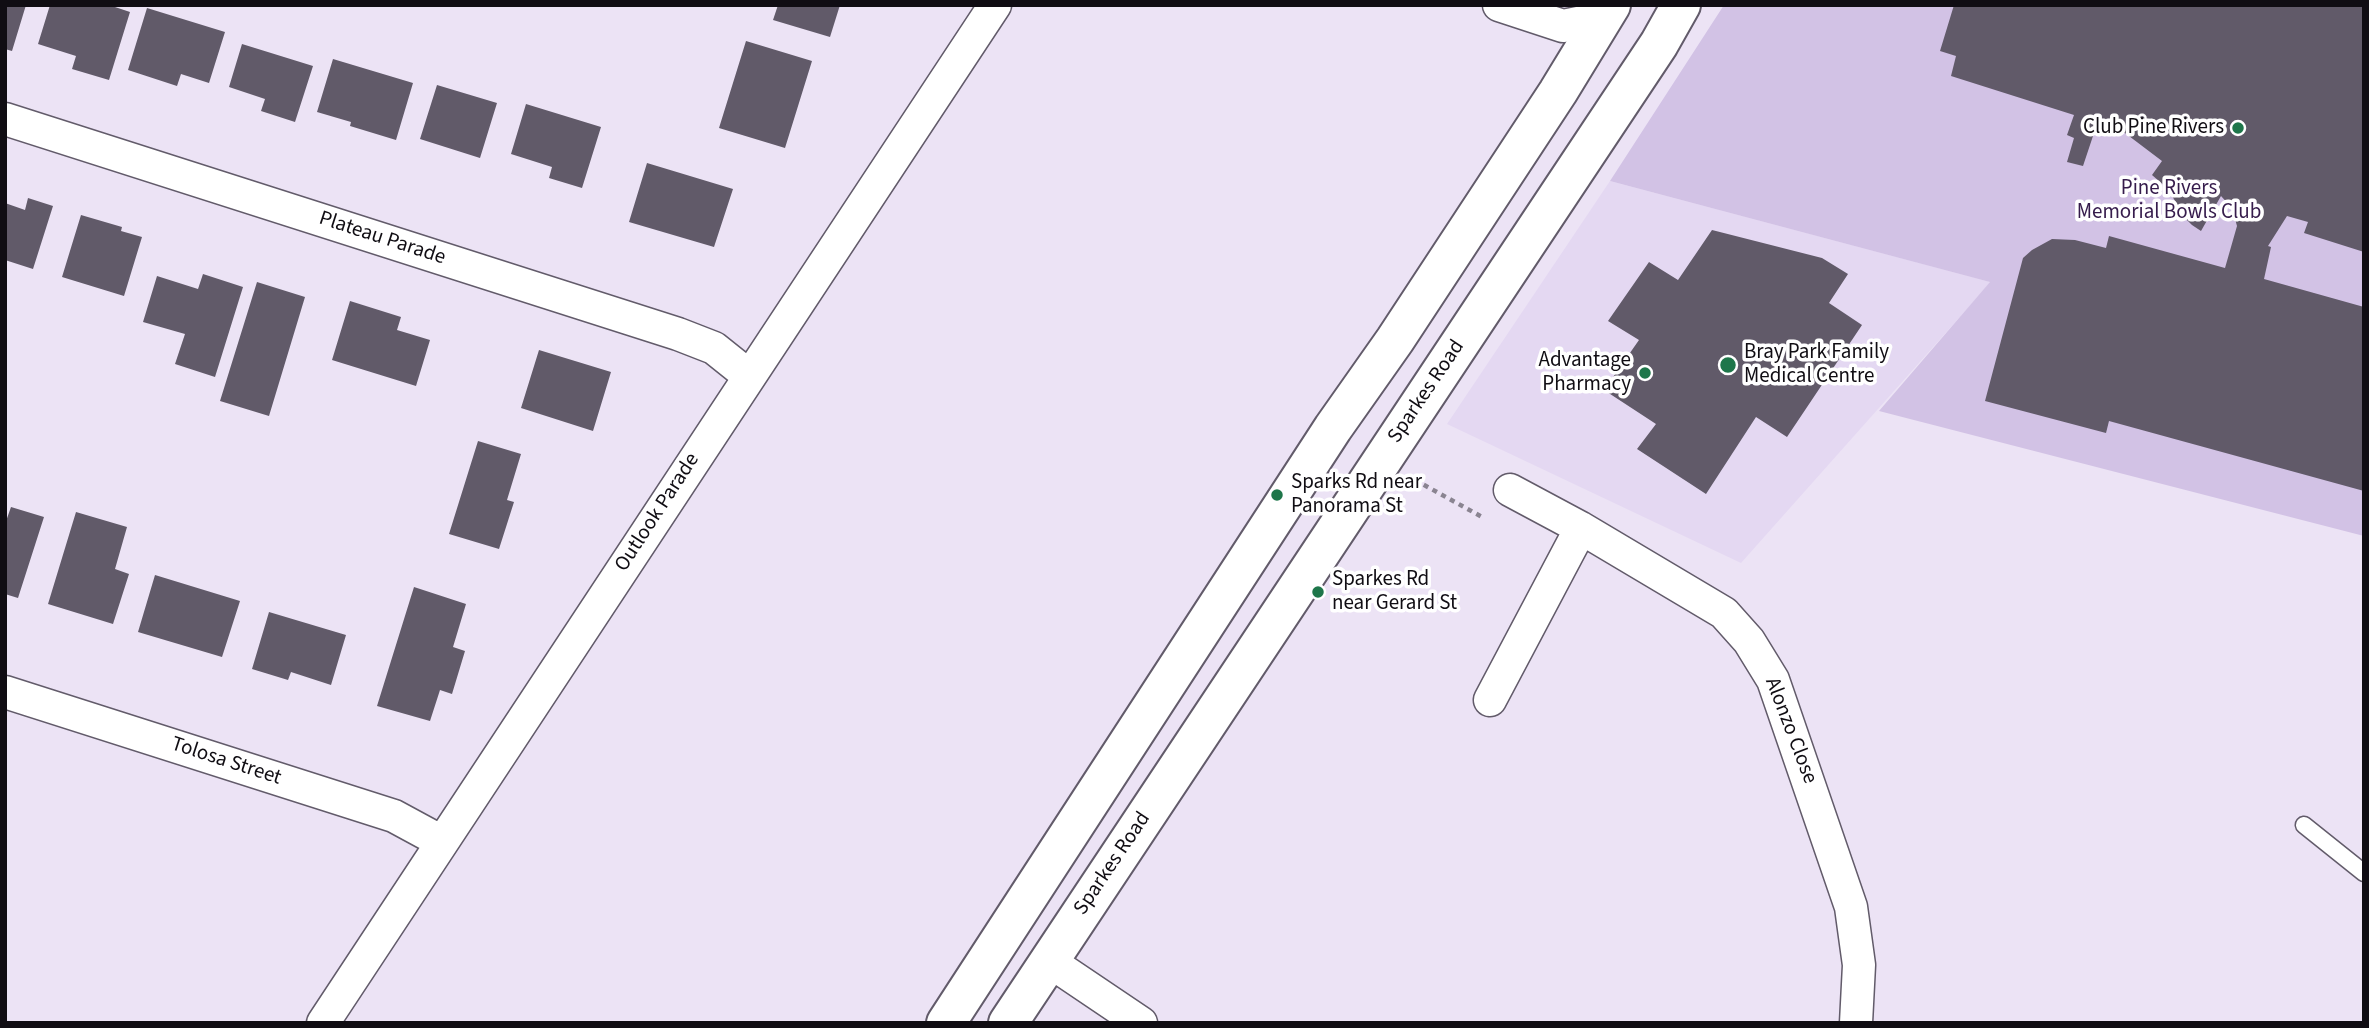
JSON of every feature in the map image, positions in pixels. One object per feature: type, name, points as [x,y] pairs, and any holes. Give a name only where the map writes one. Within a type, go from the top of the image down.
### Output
[{"type":"street","name":"Outlook Parade","points":[[323,1023],[995,5]]},
{"type":"street","points":[[1499,5],[1563,26],[1607,11]]},
{"type":"street","name":"Sparkes Road","points":[[1008,1023],[1659,44],[1681,5]]},
{"type":"street","points":[[946,1023],[1333,428],[1395,340],[1558,92],[1607,11]]},
{"type":"street","name":"Plateau Parade","points":[[5,119],[678,334],[714,348],[749,376]]},
{"type":"street","name":"Alonzo Close","points":[[1510,490],[1581,528],[1724,613],[1749,641],[1773,680],[1851,907],[1859,965],[1856,1023]]},
{"type":"street","points":[[1490,700],[1581,528]]},
{"type":"street","name":"Tolosa Street","points":[[5,692],[394,816],[442,842]]},
{"type":"street","points":[[1049,961],[1141,1023]]},
{"type":"lane","points":[[2304,825],[2364,873]]},
{"type":"path","points":[[1381,460],[1487,519]]},
{"type":"shaded area","points":[[1610,181],[1991,282],[1741,563],[1447,424]]},
{"type":"green space","name":"Pine Rivers Memorial Bowls Club","points":[[1724,5],[2364,5],[2364,536],[1879,411],[1990,282],[1610,181]]},
{"type":"building","points":[[5,5],[26,5],[12,51],[5,49]]},
{"type":"building","points":[[50,5],[109,5],[130,12],[109,80],[72,69],[76,56],[38,44]]},
{"type":"building","points":[[778,5],[840,5],[830,37],[773,20]]},
{"type":"building","points":[[1954,5],[2364,5],[2364,252],[2304,233],[2308,222],[2287,216],[2268,246],[2271,247],[2264,279],[2364,307],[2364,491],[2109,421],[2106,433],[1985,401],[2023,258],[2032,250],[2052,239],[2075,240],[2106,248],[2109,236],[2225,268],[2237,226],[2232,208],[2221,196],[2201,231],[2192,225],[2168,189],[2152,175],[2162,161],[2125,133],[2097,124],[2083,166],[2067,162],[2074,138],[2067,135],[2074,115],[1951,76],[1956,56],[1940,51]]},
{"type":"building","points":[[147,8],[225,32],[209,83],[181,74],[177,86],[128,70]]},
{"type":"building","points":[[746,41],[812,61],[785,148],[719,128]]},
{"type":"building","points":[[242,44],[313,66],[295,122],[261,111],[265,99],[229,87]]},
{"type":"building","points":[[333,59],[413,83],[396,140],[350,126],[351,122],[317,112]]},
{"type":"building","points":[[437,85],[497,103],[480,158],[420,139]]},
{"type":"building","points":[[526,104],[601,127],[582,188],[549,178],[552,167],[511,154]]},
{"type":"building","points":[[647,163],[733,189],[714,247],[629,222]]},
{"type":"building","points":[[28,198],[53,206],[33,269],[5,260],[5,203],[25,210]]},
{"type":"building","points":[[81,215],[122,227],[121,231],[142,237],[124,296],[62,277]]},
{"type":"building","name":"Bray Park Family Medical Centre","points":[[1712,230],[1822,258],[1848,274],[1829,303],[1862,325],[1787,437],[1756,417],[1706,494],[1637,449],[1656,424],[1604,390],[1639,340],[1608,321],[1649,262],[1678,280]]},
{"type":"building","points":[[203,274],[243,287],[215,377],[175,364],[185,334],[143,322],[157,276],[198,289]]},
{"type":"building","points":[[257,282],[305,297],[269,416],[220,401]]},
{"type":"building","points":[[350,301],[401,317],[397,330],[430,340],[416,386],[332,360]]},
{"type":"building","points":[[539,350],[611,372],[593,431],[521,408]]},
{"type":"building","points":[[478,441],[521,454],[507,500],[514,502],[499,549],[449,534]]},
{"type":"building","points":[[11,507],[44,517],[18,598],[5,594],[5,524]]},
{"type":"building","points":[[76,512],[127,527],[115,569],[129,574],[113,624],[48,604]]},
{"type":"building","points":[[155,575],[240,601],[222,657],[138,632]]},
{"type":"building","points":[[414,587],[466,604],[453,647],[465,651],[452,694],[440,690],[430,721],[377,706]]},
{"type":"building","points":[[269,612],[346,635],[331,685],[291,672],[288,680],[252,669]]},
{"type":"place","name":"Club Pine Rivers","points":[[2238,128]]},
{"type":"place","name":"Bray Park Family Medical Centre","points":[[1728,365]]},
{"type":"place","name":"Advantage Pharmacy","points":[[1645,373]]},
{"type":"place","name":"Sparks Rd near Panorama St","points":[[1277,495]]},
{"type":"place","name":"Sparkes Rd near Gerard St","points":[[1318,592]]}]
